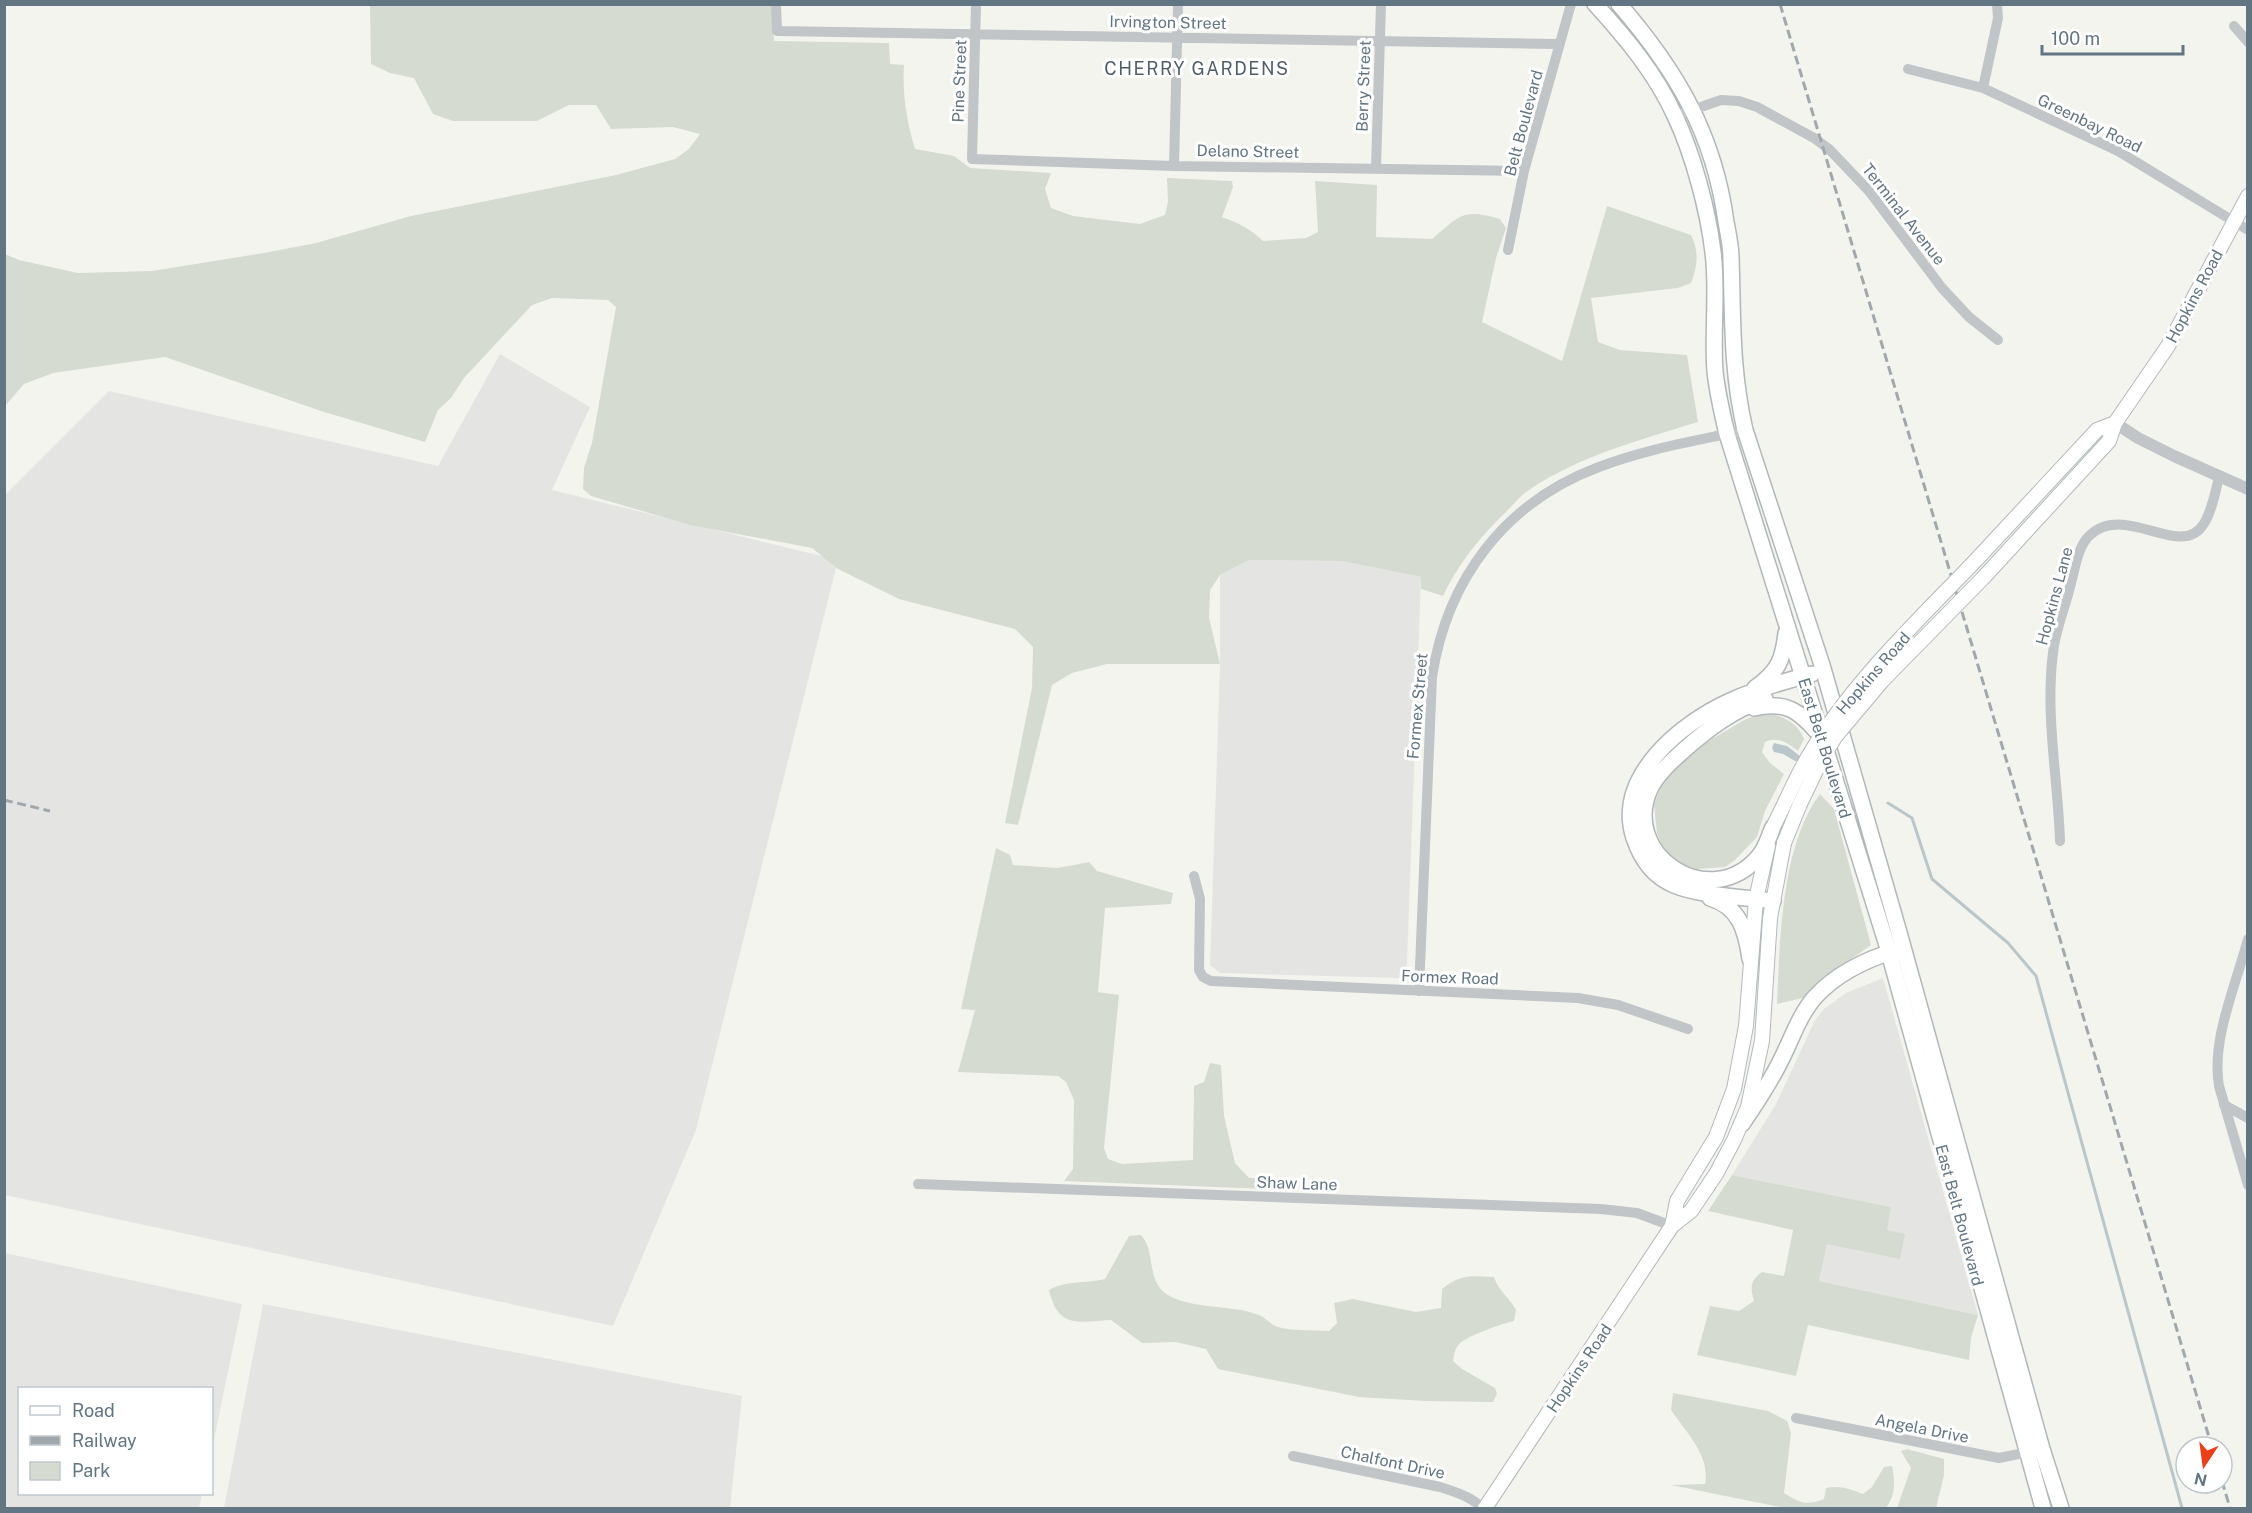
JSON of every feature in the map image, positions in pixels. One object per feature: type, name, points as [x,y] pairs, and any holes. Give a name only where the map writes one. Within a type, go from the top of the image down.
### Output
[{"type":"main road","name":"East Belt Boulevard","points":[[1595,4],[1636,53],[1655,80],[1675,116],[1695,172],[1713,252],[1715,371],[1726,434],[1888,952],[2043,1509]]},
{"type":"main road","name":"East Belt Boulevard","points":[[1619,4],[1655,48],[1708,142],[1725,210],[1731,255],[1733,360],[1737,397],[1745,430],[1824,670],[2042,1449],[2061,1509]]},
{"type":"main road","name":"Hopkins Road","points":[[1484,1509],[1672,1226],[1690,1211],[1716,1174],[1742,1124],[1748,1107],[1762,1041],[1770,918],[1784,843],[1821,760],[1835,737],[1882,681],[1984,577],[2109,441],[2115,423],[2168,346],[2247,196]]},
{"type":"main road","name":"Hopkins Road","points":[[1672,1226],[1677,1201],[1716,1137],[1734,1089],[1746,1026],[1750,959],[1761,869],[1773,827],[1807,758],[1850,697],[1876,665],[2097,430],[2115,423]]},
{"type":"main road","points":[[1773,902],[1685,888],[1674,885],[1655,874],[1643,860],[1630,827],[1631,802],[1643,772],[1674,738],[1709,712],[1764,682],[1778,666],[1784,655],[1786,624]]},
{"type":"main road","points":[[1773,827],[1761,854],[1738,873],[1722,878],[1691,878],[1674,870],[1663,861],[1649,837],[1645,813],[1651,787],[1662,772],[1702,734],[1745,706],[1824,670]]},
{"type":"main road","points":[[1740,697],[1804,680]]},
{"type":"main road","points":[[1734,713],[1767,705],[1786,707],[1804,717],[1823,739]]},
{"type":"main road","points":[[1685,888],[1731,908],[1743,925],[1750,959]]},
{"type":"main road","points":[[1742,1124],[1766,1088],[1800,1020],[1814,998],[1859,963],[1903,948]]},
{"type":"street","name":"Irvington Street","points":[[776,4],[777,31],[1559,44]]},
{"type":"street","name":"Pine Street","points":[[972,159],[976,4]]},
{"type":"street","points":[[1174,166],[1178,4]]},
{"type":"street","name":"Berry Street","points":[[1376,168],[1381,4]]},
{"type":"street","name":"Belt Boulevard","points":[[1508,250],[1524,171],[1571,4]]},
{"type":"street","points":[[1983,88],[1998,18],[1997,4]]},
{"type":"street","points":[[2234,26],[2247,42]]},
{"type":"street","name":"Greenbay Road","points":[[1908,69],[1983,88],[2118,151],[2247,230]]},
{"type":"street","name":"Terminal Avenue","points":[[1675,116],[1721,100],[1739,100],[1804,132],[1829,149],[1869,191],[1942,288],[1969,317],[1998,340]]},
{"type":"street","name":"Delano Street","points":[[972,159],[1174,166],[1524,171]]},
{"type":"street","points":[[2115,423],[2138,438],[2247,489]]},
{"type":"street","name":"Formex Street","points":[[1419,991],[1432,677],[1449,608],[1466,576],[1509,522],[1564,482],[1600,466],[1626,458],[1745,430]]},
{"type":"street","name":"Hopkins Lane","points":[[2060,841],[2050,693],[2053,651],[2080,551],[2089,536],[2098,528],[2116,523],[2175,537],[2187,537],[2196,533],[2207,519],[2219,477]]},
{"type":"street","name":"Formex Road","points":[[1194,876],[1200,899],[1198,964],[1200,974],[1207,980],[1220,983],[1578,998],[1618,1005],[1688,1029]]},
{"type":"street","points":[[2247,939],[2244,966],[2216,1058],[2219,1086],[2247,1185]]},
{"type":"street","points":[[2224,1105],[2247,1118]]},
{"type":"street","name":"Shaw Lane","points":[[918,1184],[1601,1209],[1637,1213],[1672,1226]]},
{"type":"street","name":"Angela Drive","points":[[1796,1418],[1999,1458],[2042,1449]]},
{"type":"street","name":"Chalfont Drive","points":[[1293,1456],[1440,1487],[1456,1492],[1476,1502],[1484,1509]]},
{"type":"shaded area","points":[[500,354],[590,407],[552,490],[838,560],[696,1130],[613,1326],[5,1195],[5,495],[109,391],[438,466]]},
{"type":"shaded area","points":[[1249,560],[1342,561],[1421,577],[1407,965],[1400,978],[1220,973],[1210,965],[1220,664],[1220,575]]},
{"type":"shaded area","points":[[1774,743],[1787,746],[1800,756],[1800,760],[1795,761],[1774,752],[1772,748]]},
{"type":"shaded area","points":[[1883,978],[1978,1315],[1819,1281],[1827,1244],[1886,1230],[1890,1207],[1732,1175],[1776,1104],[1815,1020],[1825,1008],[1846,993]]},
{"type":"shaded area","points":[[5,1253],[242,1304],[213,1444],[213,1387],[18,1387],[18,1495],[202,1495],[199,1508],[5,1508]]},
{"type":"shaded area","points":[[263,1304],[742,1396],[730,1508],[224,1508]]},
{"type":"green space","points":[[370,5],[772,5],[774,41],[889,43],[890,64],[904,65],[906,108],[915,149],[954,156],[970,168],[1051,173],[1045,189],[1051,208],[1073,216],[1140,224],[1165,215],[1168,202],[1167,178],[1232,181],[1233,187],[1222,217],[1244,227],[1263,241],[1306,238],[1318,232],[1315,181],[1377,185],[1376,237],[1432,239],[1462,216],[1477,214],[1500,219],[1506,228],[1496,258],[1482,322],[1562,361],[1607,206],[1691,235],[1694,241],[1697,259],[1691,283],[1678,288],[1591,298],[1598,342],[1620,350],[1687,355],[1698,422],[1589,458],[1529,490],[1480,539],[1457,571],[1443,596],[1421,589],[1421,577],[1342,561],[1249,560],[1220,575],[1210,590],[1209,618],[1220,664],[1107,664],[1072,673],[1052,685],[1018,825],[1005,823],[1032,688],[1033,647],[1015,629],[899,599],[838,569],[812,548],[690,525],[591,496],[583,489],[584,468],[592,443],[616,307],[608,300],[552,298],[532,305],[464,378],[451,398],[438,410],[425,442],[321,411],[165,357],[53,373],[24,384],[5,406],[5,254],[19,260],[78,273],[152,271],[264,253],[316,243],[411,216],[616,175],[675,159],[689,149],[700,134],[673,127],[611,129],[596,105],[569,105],[537,121],[453,121],[433,114],[414,78],[390,73],[371,64]]},
{"type":"green space","points":[[1765,712],[1794,724],[1804,739],[1798,751],[1778,740],[1765,742],[1762,752],[1770,763],[1784,774],[1765,811],[1757,837],[1725,867],[1697,869],[1682,864],[1664,851],[1657,833],[1654,804],[1664,780],[1697,748],[1744,720]]},
{"type":"green space","points":[[1820,794],[1834,809],[1871,945],[1821,980],[1807,997],[1777,1004],[1782,923],[1790,866],[1807,815]]},
{"type":"green space","points":[[996,848],[1010,855],[1013,865],[1058,868],[1089,862],[1097,871],[1173,893],[1171,904],[1105,908],[1098,992],[1119,995],[1104,1148],[1108,1159],[1122,1164],[1193,1160],[1194,1086],[1204,1082],[1210,1063],[1221,1065],[1224,1116],[1235,1163],[1249,1178],[1286,1179],[1288,1190],[1064,1181],[1073,1169],[1074,1100],[1066,1082],[1058,1076],[958,1072],[975,1010],[961,1009]]},
{"type":"green space","points":[[1732,1175],[1891,1207],[1887,1230],[1905,1234],[1900,1259],[1827,1244],[1819,1281],[1978,1315],[1971,1338],[1969,1360],[1808,1325],[1796,1376],[1697,1355],[1710,1306],[1739,1311],[1754,1301],[1752,1285],[1755,1278],[1762,1272],[1784,1276],[1793,1230],[1708,1211]]},
{"type":"green space","points":[[1141,1235],[1146,1241],[1155,1280],[1165,1293],[1198,1305],[1236,1309],[1262,1316],[1275,1326],[1289,1329],[1329,1331],[1337,1323],[1334,1303],[1353,1299],[1416,1312],[1441,1308],[1442,1289],[1449,1284],[1466,1277],[1494,1277],[1516,1310],[1514,1321],[1478,1333],[1460,1343],[1453,1361],[1462,1369],[1495,1388],[1497,1394],[1493,1402],[1359,1397],[1218,1369],[1206,1349],[1176,1342],[1142,1343],[1111,1320],[1079,1322],[1064,1317],[1058,1311],[1049,1290],[1069,1283],[1105,1279],[1129,1236]]},
{"type":"green space","points":[[1673,1393],[1768,1411],[1787,1421],[1791,1433],[1784,1493],[1794,1499],[1808,1503],[1818,1501],[1824,1499],[1826,1488],[1831,1487],[1845,1488],[1863,1494],[1872,1487],[1884,1467],[1892,1466],[1894,1488],[1892,1498],[1886,1508],[1785,1508],[1671,1485],[1705,1484],[1706,1474],[1696,1444],[1671,1410]]},
{"type":"green space","points":[[1907,1449],[1944,1459],[1944,1475],[1936,1508],[1897,1508],[1911,1468],[1901,1451]]},
{"type":"waterway","points":[[1888,803],[1912,818],[1932,879],[2008,943],[2036,976],[2182,1508]]},
{"type":"railway","points":[[1780,4],[2208,1435]]},
{"type":"railway","points":[[4,800],[50,811]]},
{"type":"railway","points":[[2226,1495],[2230,1508]]},
{"type":"district","name":"CHERRY GARDENS","points":[[1197,69]]}]
